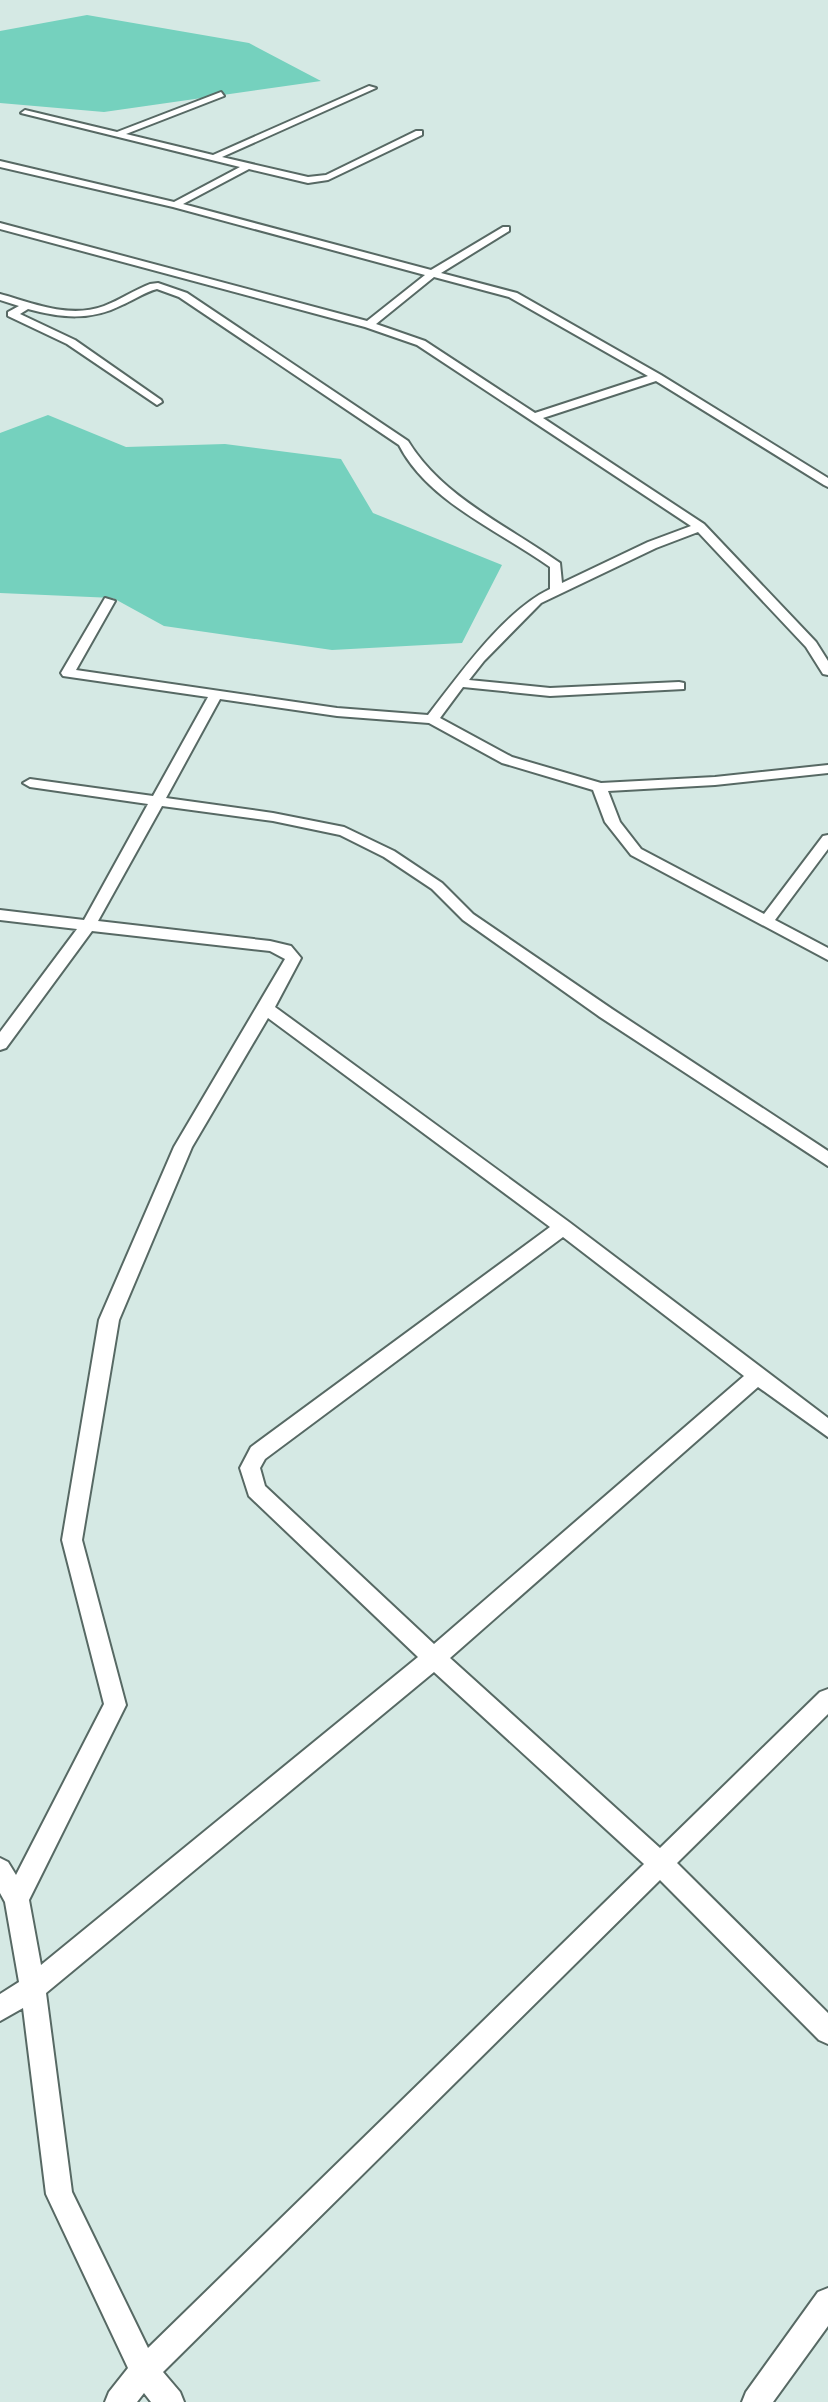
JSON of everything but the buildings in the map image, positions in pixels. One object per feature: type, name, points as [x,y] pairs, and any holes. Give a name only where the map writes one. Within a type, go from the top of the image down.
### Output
[{"type":"street","points":[[213,158],[372,88]]},
{"type":"street","points":[[117,135],[221,94]]},
{"type":"street","points":[[25,113],[299,179],[319,180],[419,133]]},
{"type":"street","points":[[0,164],[175,205],[527,301],[828,483]]},
{"type":"street","points":[[175,205],[248,166]]},
{"type":"street","points":[[0,226],[369,325],[421,343],[700,527],[811,645],[828,671]]},
{"type":"street","points":[[369,325],[432,274],[506,229],[495,226]]},
{"type":"street","points":[[3,299],[63,313],[90,313],[158,286],[191,300],[404,443],[406,452],[415,462],[463,505],[506,529],[556,566],[556,590]]},
{"type":"street","points":[[29,304],[12,314],[71,342],[157,402]]},
{"type":"street","points":[[532,418],[657,377]]},
{"type":"street","points":[[432,719],[508,626],[537,600],[652,545],[700,527]]},
{"type":"street","points":[[109,601],[68,673],[337,712],[432,719],[507,760],[600,787],[715,781],[828,769]]},
{"type":"street","points":[[461,683],[550,692],[679,686]]},
{"type":"street","points":[[0,1044],[89,924],[215,696]]},
{"type":"street","points":[[30,783],[344,831],[389,854],[437,886],[468,917],[828,1160]]},
{"type":"street","points":[[600,787],[604,807],[617,831],[636,852],[828,955]]},
{"type":"street","points":[[766,922],[828,839]]},
{"type":"street","points":[[0,915],[285,950],[293,958],[183,1147],[109,1320],[72,1540],[115,1705],[17,1899]]},
{"type":"street","points":[[266,1009],[563,1227],[828,1429]]},
{"type":"street","points":[[563,1227],[258,1453],[250,1468],[256,1490],[434,1658],[662,1865],[828,2031]]},
{"type":"street","points":[[0,2008],[33,1988],[434,1658],[756,1377]]},
{"type":"street","points":[[119,2402],[144,2371],[828,1699]]},
{"type":"street","points":[[0,1870],[17,1899],[33,1988],[59,2194],[144,2371],[170,2402]]},
{"type":"street","points":[[756,2402],[828,2302]]},
{"type":"green space","points":[[87,15],[249,43],[321,81],[104,112],[0,103],[0,31]]},
{"type":"green space","points":[[48,415],[126,447],[225,444],[341,459],[373,513],[502,565],[462,643],[332,650],[164,626],[113,598],[0,593],[0,433]]}]
